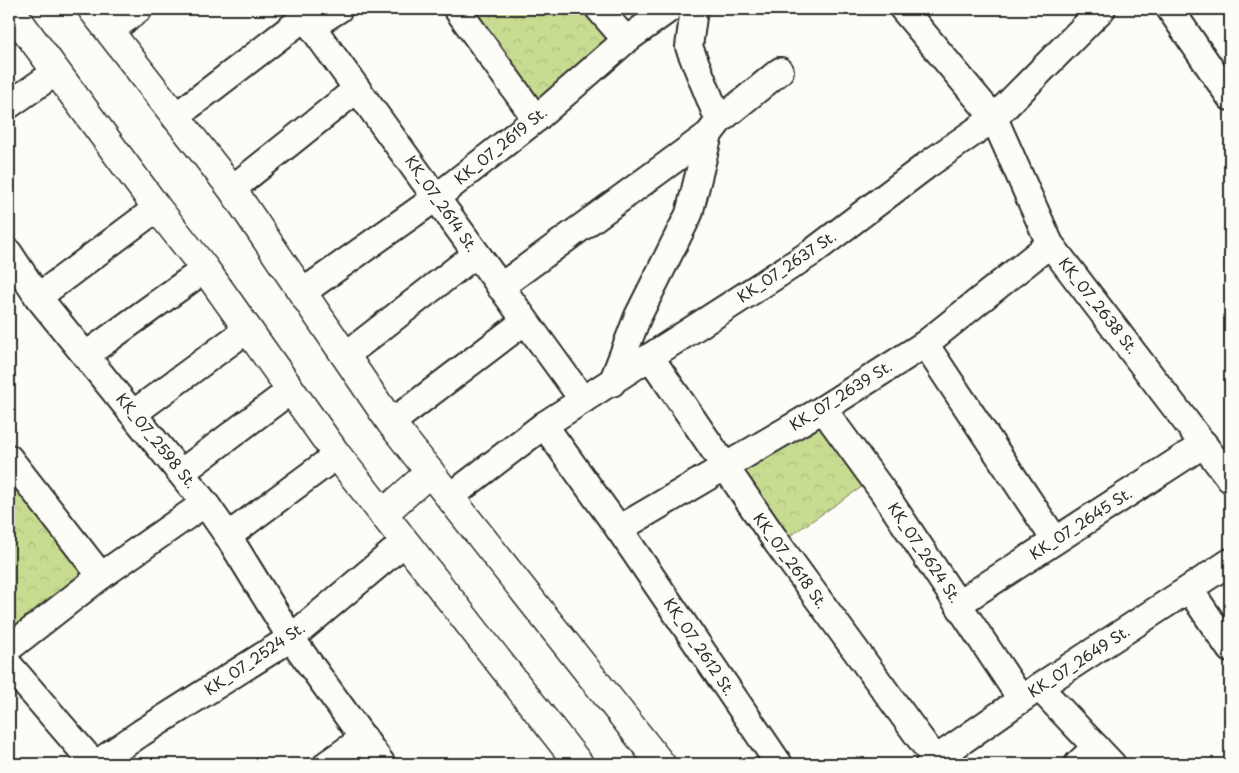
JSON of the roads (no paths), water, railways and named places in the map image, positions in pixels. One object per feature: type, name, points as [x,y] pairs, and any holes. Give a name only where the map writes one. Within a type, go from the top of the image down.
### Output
[{"type":"highway","points":[[10,9],[157,208],[205,269],[337,455],[579,764]]},
{"type":"highway","points":[[92,9],[232,189],[391,423],[661,764]]},
{"type":"highway","points":[[383,514],[430,472]]},
{"type":"street","points":[[110,31],[139,9]]},
{"type":"street","points":[[175,117],[305,17],[339,9]]},
{"type":"street","points":[[457,9],[536,119]]},
{"type":"street","points":[[599,9],[626,40]]},
{"type":"street","name":"KK_07_2619 St.","points":[[303,292],[437,197],[536,119],[626,40],[669,9]]},
{"type":"street","points":[[612,383],[638,316],[689,214],[714,128],[689,47],[694,9]]},
{"type":"street","name":"KK_07_2638 St.","points":[[903,9],[994,118],[1050,244],[1230,479]]},
{"type":"street","name":"KK_07_2637 St.","points":[[450,497],[544,426],[810,253],[927,164],[994,118],[1102,9]]},
{"type":"street","points":[[1170,9],[1226,84]]},
{"type":"street","name":"KK_07_2614 St.","points":[[305,17],[583,400]]},
{"type":"street","points":[[9,105],[56,72]]},
{"type":"street","points":[[500,287],[714,128],[780,72]]},
{"type":"street","points":[[232,189],[357,89]]},
{"type":"street","points":[[38,297],[157,208]]},
{"type":"street","name":"KK_07_2639 St.","points":[[618,529],[823,409],[925,344],[1050,244]]},
{"type":"street","points":[[346,355],[476,254]]},
{"type":"street","name":"KK_07_2598 St.","points":[[11,261],[205,503],[228,536],[291,638],[382,764]]},
{"type":"street","points":[[86,355],[205,269]]},
{"type":"street","points":[[391,423],[526,321]]},
{"type":"street","points":[[134,413],[248,329]]},
{"type":"street","points":[[925,344],[1055,540]]},
{"type":"street","name":"KK_07_2618 St.","points":[[651,358],[724,467],[932,762]]},
{"type":"street","points":[[182,472],[291,390]]},
{"type":"street","name":"KK_07_2624 St.","points":[[823,409],[884,493],[958,604],[1030,693],[1095,759]]},
{"type":"street","name":"KK_07_2612 St.","points":[[544,426],[618,529],[779,764]]},
{"type":"street","name":"KK_07_2645 St.","points":[[958,604],[1204,444]]},
{"type":"street","points":[[228,536],[337,455]]},
{"type":"street","points":[[9,458],[101,576]]},
{"type":"street","points":[[9,648],[101,576],[205,503]]},
{"type":"street","name":"KK_07_2524 St.","points":[[95,764],[291,638],[405,542]]},
{"type":"street","name":"KK_07_2649 St.","points":[[932,762],[1030,693],[1190,590],[1230,562]]},
{"type":"street","points":[[1190,590],[1230,649]]},
{"type":"street","points":[[9,665],[95,764]]},
{"type":"street","points":[[134,764],[141,734]]},
{"type":"street","points":[[327,764],[364,738]]}]
